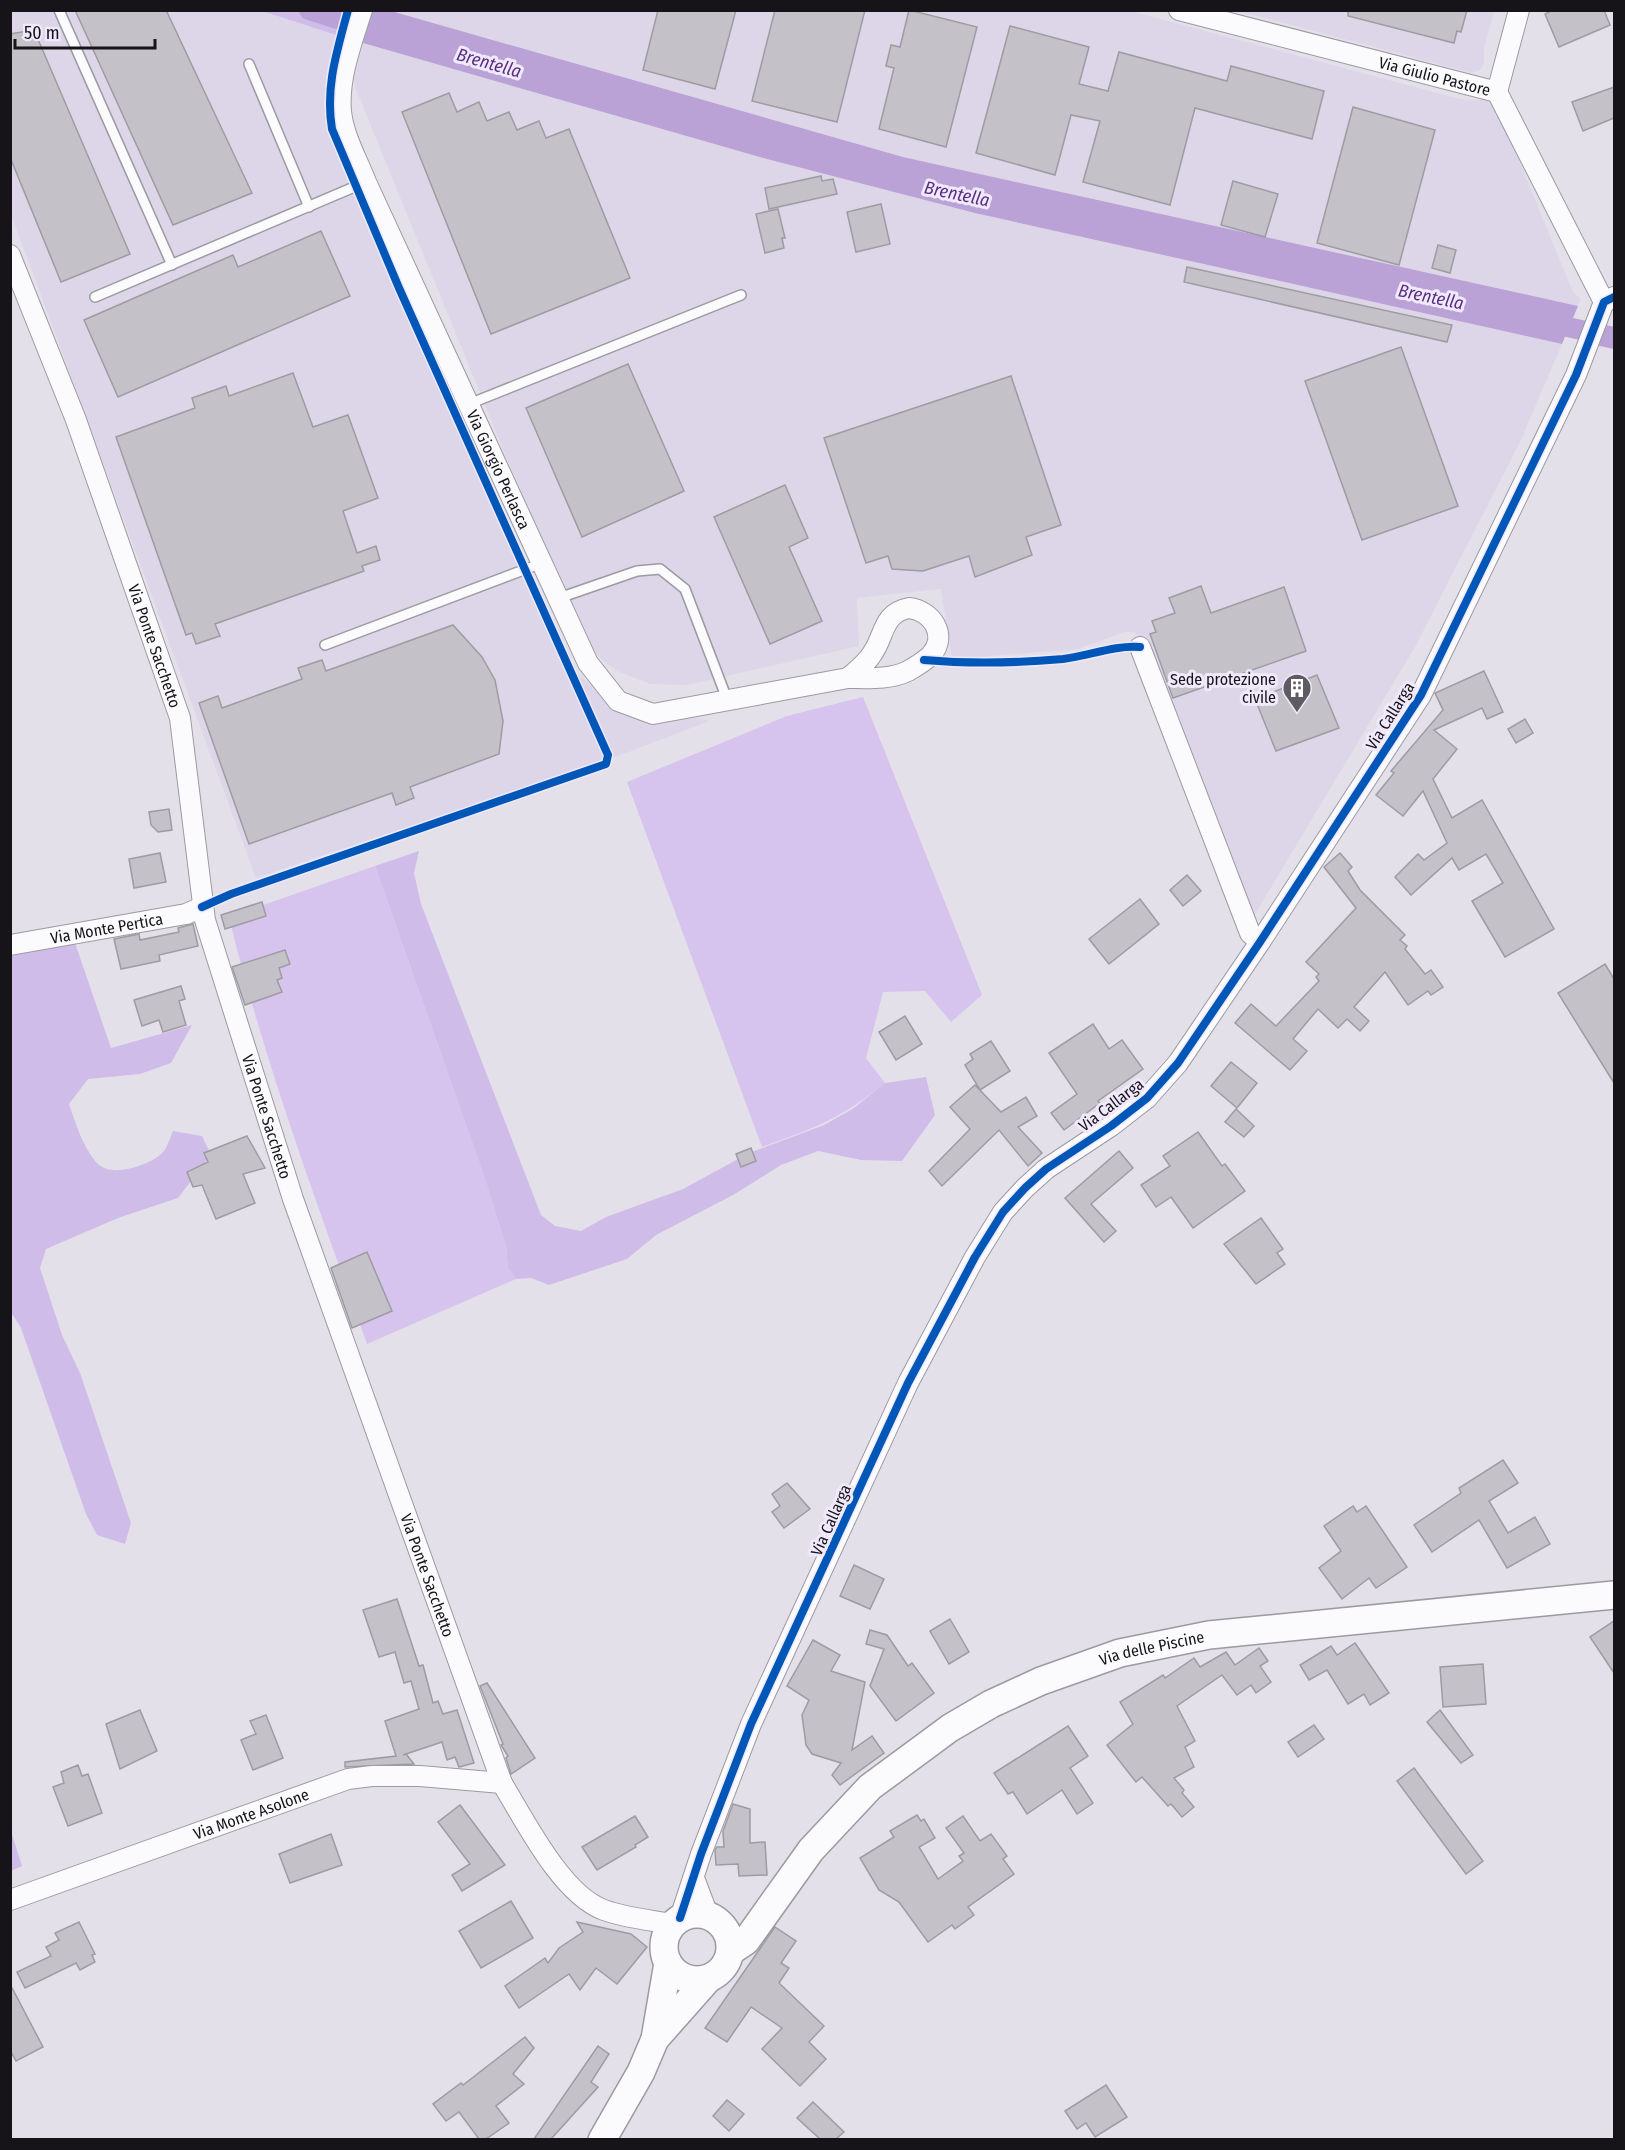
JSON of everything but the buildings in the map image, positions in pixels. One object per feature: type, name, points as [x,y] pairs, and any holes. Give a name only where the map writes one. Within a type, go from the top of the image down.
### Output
[{"type":"street","name":"Via Giorgio Perlasca","points":[[362,10],[348,55],[341,112],[366,182],[588,663],[618,701],[653,714],[848,678],[885,678],[907,672],[924,660],[935,648],[938,633],[931,618],[917,609],[900,610],[892,614],[886,621],[870,657],[848,678]]},
{"type":"street","name":"Via Giulio Pastore","points":[[1179,10],[1497,92],[1609,300]]},
{"type":"street","points":[[1497,92],[1519,10]]},
{"type":"street","name":"Via Ponte Sacchetto","points":[[10,255],[76,420],[180,718],[202,907],[293,1199],[502,1783],[535,1839],[578,1895],[603,1910],[672,1926]]},
{"type":"street","name":"Via Callarga","points":[[672,1926],[694,1878],[751,1724],[908,1383],[975,1257],[1003,1212],[1025,1188],[1046,1169],[1111,1126],[1148,1098],[1178,1063],[1260,942],[1420,694],[1576,375],[1609,300]]},
{"type":"street","points":[[1140,647],[1250,933],[1260,942]]},
{"type":"street","name":"Via Monte Pertica","points":[[10,945],[186,914],[202,907]]},
{"type":"street","name":"Via delle Piscine","points":[[655,2039],[708,1978],[719,1972],[727,1963],[730,1951],[746,1941],[765,1917],[773,1900],[839,1818],[870,1787],[907,1758],[991,1704],[1081,1665],[1163,1642],[1209,1635],[1614,1595]]},
{"type":"street","name":"Via Monte Asolone","points":[[10,1900],[348,1779],[372,1776],[420,1776],[502,1783]]},
{"type":"street","points":[[694,1878],[715,1919],[727,1931],[730,1951]]},
{"type":"street","name":"Via delle Piscine","points":[[672,1926],[699,1913],[715,1919],[742,1917],[773,1900]]},
{"type":"street","points":[[672,1926],[664,1955],[668,1964],[685,1978],[697,1981],[708,1978]]},
{"type":"street","points":[[602,2139],[619,2113],[655,2039],[668,1964]]},
{"type":"lane","points":[[59,10],[172,265]]},
{"type":"lane","points":[[249,64],[309,207]]},
{"type":"lane","points":[[96,297],[366,182]]},
{"type":"lane","points":[[469,404],[741,295]]},
{"type":"lane","points":[[325,645],[542,562]]},
{"type":"lane","points":[[559,598],[637,571],[660,569],[685,589],[726,699]]},
{"type":"shaded area","points":[[11,11],[262,11],[336,35],[326,75],[329,97],[555,647],[568,665],[602,695],[709,721],[626,753],[256,878],[11,214]]},
{"type":"shaded area","points":[[262,11],[342,11],[336,35]]},
{"type":"shaded area","points":[[391,11],[1131,11],[1460,99],[1480,100],[1492,95],[1573,292],[1581,299],[1578,306],[903,157]]},
{"type":"shaded area","points":[[1238,11],[1494,11],[1484,49],[1484,64],[1480,70],[1472,73]]},
{"type":"shaded area","points":[[363,43],[767,159],[975,213],[1562,344],[1520,442],[1415,647],[1254,916],[1151,646],[1133,632],[1125,632],[1078,649],[952,659],[941,589],[857,598],[859,646],[687,685],[650,684],[617,671],[602,660],[590,647],[571,616],[355,87],[354,78]]},
{"type":"shaded area","points":[[863,697],[982,995],[951,1022],[925,991],[883,992],[866,1058],[885,1083],[841,1114],[798,1134],[762,1147],[627,782],[787,716]]},
{"type":"shaded area","points":[[419,851],[414,873],[421,904],[541,1215],[555,1226],[581,1231],[606,1217],[683,1189],[749,1153],[824,1125],[854,1108],[885,1083],[926,1077],[935,1115],[902,1161],[861,1160],[818,1151],[781,1165],[733,1195],[656,1235],[627,1259],[549,1285],[531,1278],[516,1279],[508,1268],[506,1246],[483,1173],[375,866]]},
{"type":"shaded area","points":[[375,866],[483,1173],[506,1246],[508,1268],[516,1279],[367,1344],[275,1079],[229,917]]},
{"type":"shaded area","points":[[75,943],[111,1048],[192,1025],[171,1063],[140,1074],[88,1079],[69,1104],[87,1149],[102,1167],[110,1170],[128,1169],[146,1163],[162,1153],[173,1131],[202,1136],[211,1155],[178,1198],[118,1218],[46,1249],[40,1268],[62,1335],[80,1373],[131,1523],[125,1544],[97,1535],[86,1514],[21,1328],[11,1312],[11,956]]},
{"type":"shaded area","points":[[10,1828],[22,1866],[11,1871],[10,1871]]},
{"type":"water","points":[[371,11],[391,11],[903,157],[1578,306],[1562,344],[975,213],[767,159],[363,43]]},
{"type":"water","points":[[1601,325],[1614,329],[1614,349],[1595,345]]},
{"type":"waterway","name":"Brentella","points":[[309,10],[372,30]]},
{"type":"waterway","name":"Brentella","points":[[1544,322],[1614,337]]},
{"type":"cycle path","points":[[202,907],[231,894],[606,764],[608,755],[399,288],[332,129],[331,84],[348,10]]},
{"type":"cycle path","points":[[680,1918],[701,1854],[751,1724],[908,1383],[975,1257],[1003,1212],[1025,1188],[1046,1169],[1111,1126],[1147,1098],[1178,1063],[1260,942],[1421,695],[1576,375],[1604,302],[1614,297]]},
{"type":"cycle path","points":[[924,660],[976,662],[1063,659],[1111,649],[1140,647]]},
{"type":"place","name":"Sede protezione civile","points":[[1297,714]]}]
